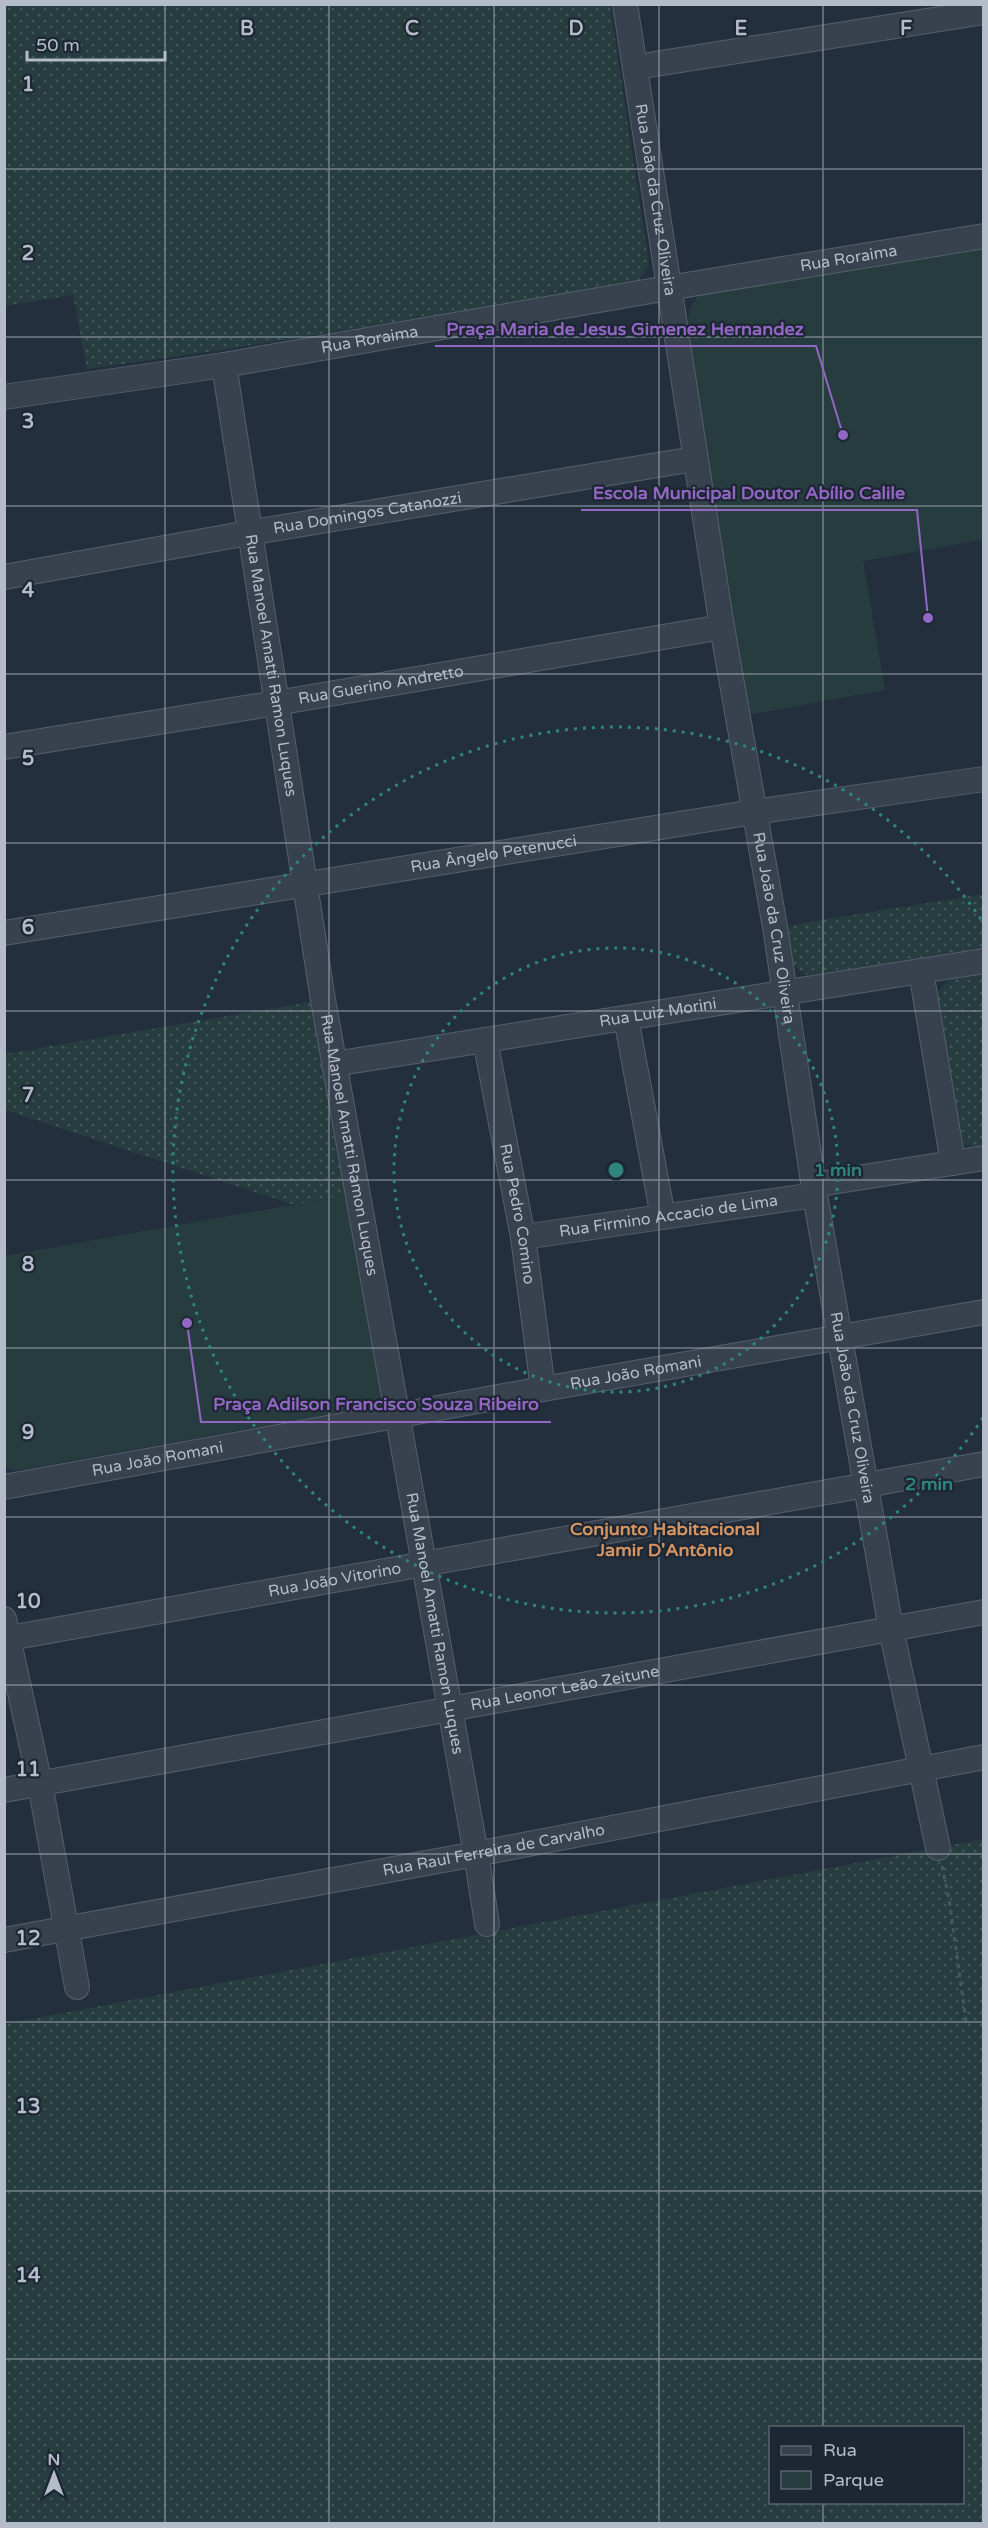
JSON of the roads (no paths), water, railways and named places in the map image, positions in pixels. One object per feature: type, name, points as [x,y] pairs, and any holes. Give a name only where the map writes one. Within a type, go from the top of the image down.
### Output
[{"type":"street","name":"Rua João da Cruz Oliveira","points":[[624,4],[636,67],[694,459],[785,993],[814,1190],[868,1486],[891,1629],[938,1848]]},
{"type":"street","points":[[636,67],[984,12]]},
{"type":"street","name":"Rua Roraima","points":[[4,397],[224,365],[984,236]]},
{"type":"street","name":"Rua Manoel Amatti Ramon Luques","points":[[224,365],[248,533],[334,1064],[487,1924]]},
{"type":"street","name":"Rua Domingos Catanozzi","points":[[4,577],[248,533],[694,459]]},
{"type":"street","name":"Rua Guerino Andretto","points":[[4,747],[722,627]]},
{"type":"street","name":"Rua Ângelo Petenucci","points":[[4,933],[754,812],[984,779]]},
{"type":"street","name":"Rua Luiz Morini","points":[[334,1064],[984,961]]},
{"type":"street","points":[[921,971],[953,1163]]},
{"type":"street","points":[[626,1018],[663,1218]]},
{"type":"street","name":"Rua Pedro Comino","points":[[485,1040],[523,1237],[543,1389]]},
{"type":"street","name":"Rua Firmino Accacio de Lima","points":[[523,1237],[663,1218],[984,1158]]},
{"type":"street","name":"Rua João Romani","points":[[4,1487],[984,1311]]},
{"type":"street","name":"Rua João Vitorino","points":[[6,1632],[424,1563],[984,1464]]},
{"type":"street","name":"Rua Leonor Leão Zeitune","points":[[4,1790],[984,1612]]},
{"type":"street","points":[[6,1632],[40,1784],[77,1987]]},
{"type":"street","name":"Rua Raul Ferreira de Carvalho","points":[[4,1940],[476,1854],[984,1757]]},
{"type":"place","name":"Praça Maria de Jesus Gimenez Hernandez","points":[[843,435]]},
{"type":"place","name":"Escola Municipal Doutor Abílio Calile","points":[[928,618]]},
{"type":"place","name":"Praça Adilson Francisco Souza Ribeiro","points":[[187,1323]]},
{"type":"district","name":"Conjunto Habitacional Jamir D'Antônio","points":[[665,1540]]}]
